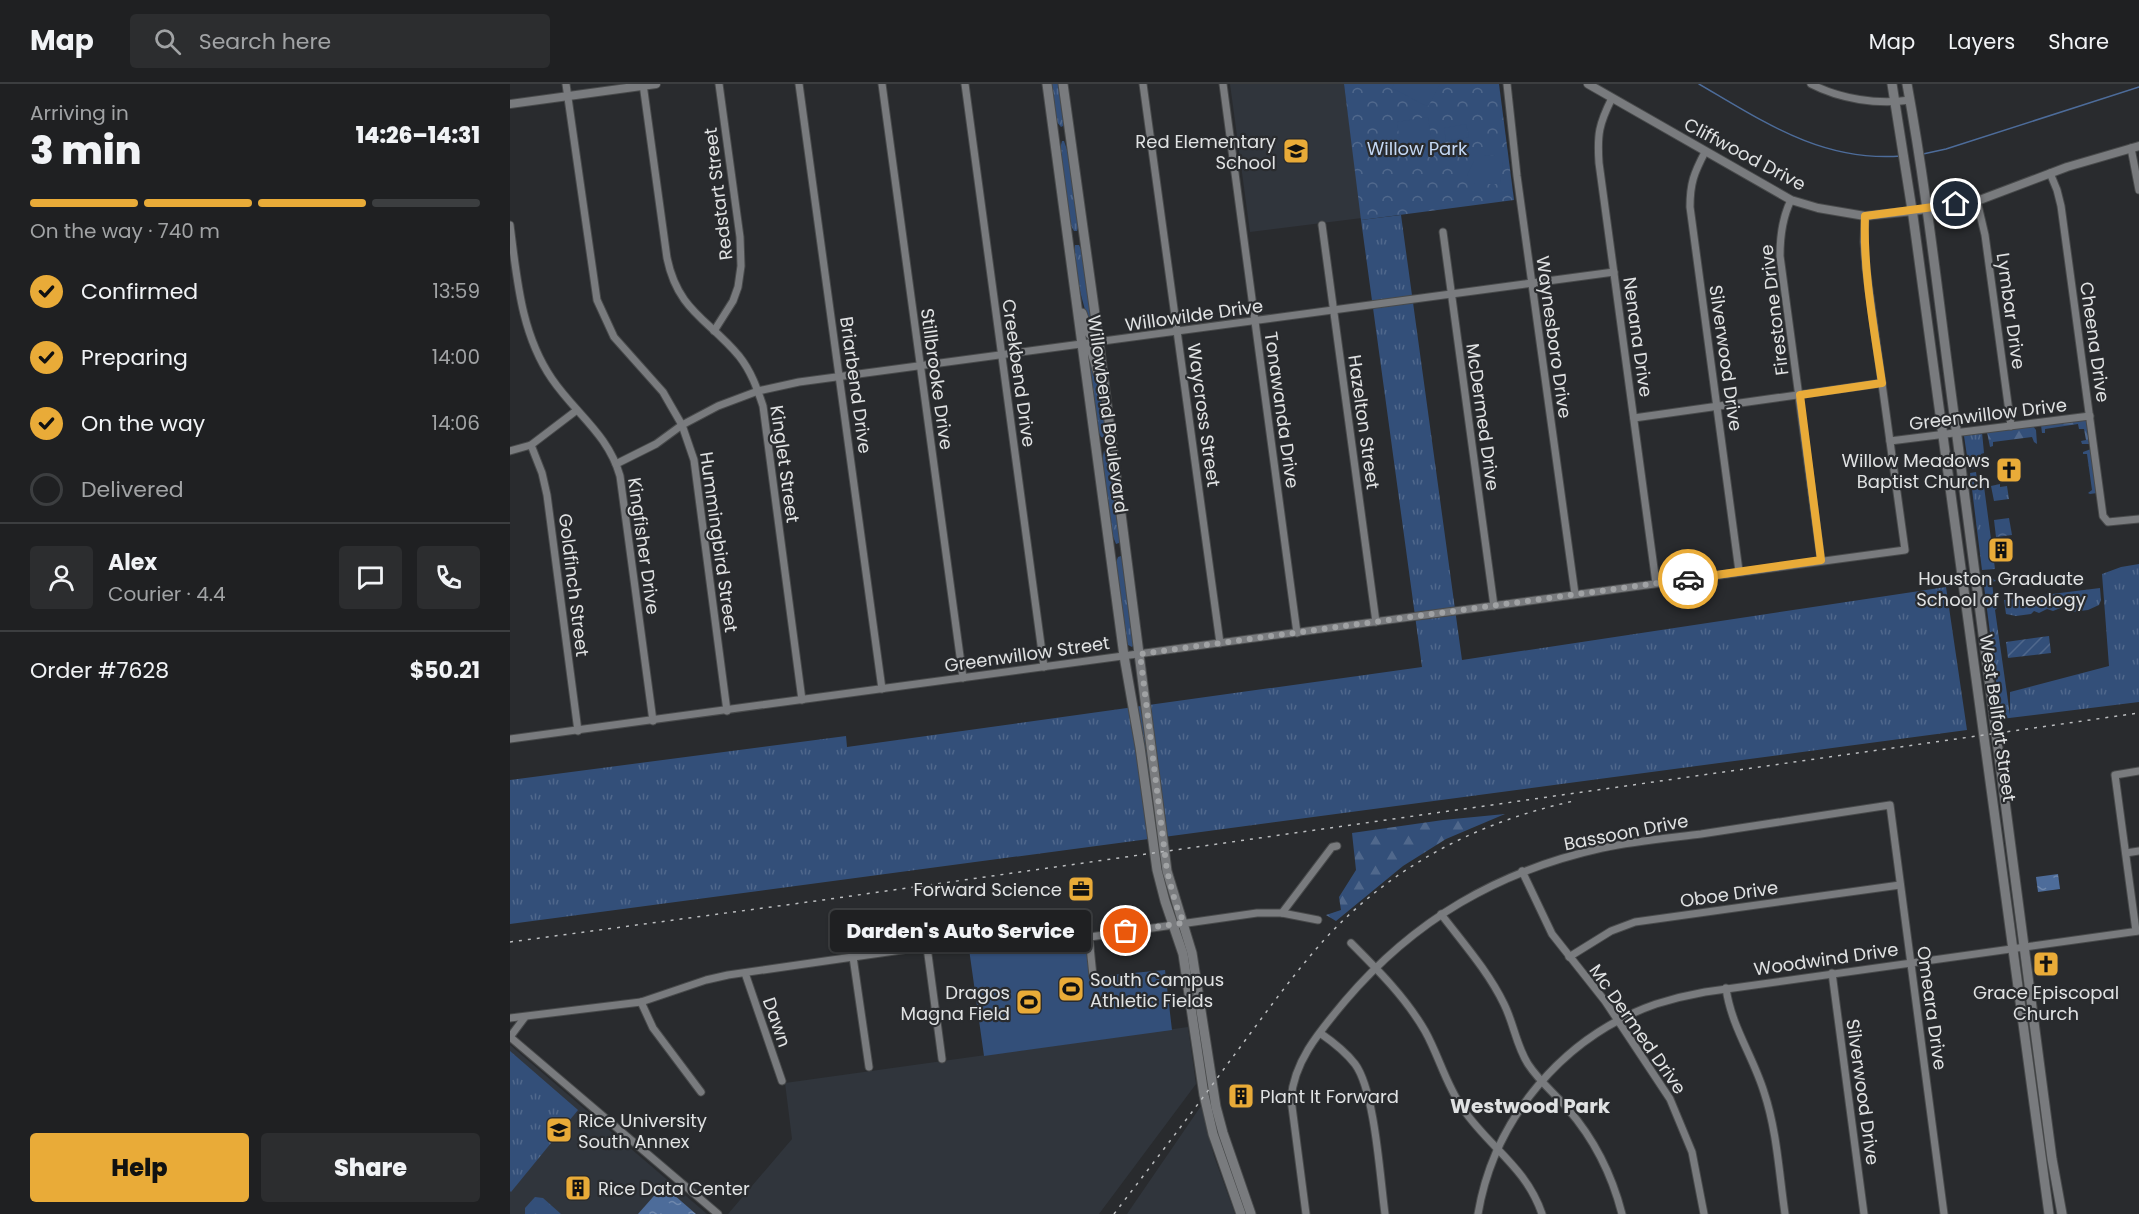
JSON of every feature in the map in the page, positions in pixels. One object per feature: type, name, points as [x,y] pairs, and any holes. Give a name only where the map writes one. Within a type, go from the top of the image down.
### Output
[{"type":"main road","name":"Willowbend Boulevard","points":[[1047,84],[1124,656],[1145,746],[1167,871],[1179,923],[1189,938],[1196,1012],[1211,1108],[1241,1214]]},
{"type":"main road","name":"Willowbend Boulevard","points":[[1063,84],[1140,654],[1145,746]]},
{"type":"main road","name":"West Bellfort Street","points":[[1892,84],[1913,212],[1962,576],[2019,946],[2039,1101],[2049,1214]]},
{"type":"main road","name":"West Bellfort Street","points":[[1907,84],[1927,209],[1976,574],[2008,867]]},
{"type":"main road","points":[[1054,136],[1070,133]]},
{"type":"main road","points":[[1067,239],[1084,236]]},
{"type":"main road","points":[[1075,294],[1089,333],[1099,343]]},
{"type":"main road","points":[[1928,322],[1941,319]]},
{"type":"main road","points":[[1082,345],[1092,352],[1106,401]]},
{"type":"main road","points":[[1096,446],[1112,443]]},
{"type":"main road","points":[[1110,551],[1126,549]]},
{"type":"main road","points":[[1962,576],[1976,574]]},
{"type":"main road","points":[[1124,656],[1134,660],[1144,697]]},
{"type":"main road","name":"West Bellfort Street","points":[[2039,1101],[2062,1214]]},
{"type":"main road","name":"Willowbend Boulevard","points":[[1211,1108],[1223,1132],[1251,1214]]},
{"type":"street","name":"Hummingbird Street","points":[[567,84],[594,285],[600,307],[614,337],[663,392],[682,426],[694,460],[727,711]]},
{"type":"street","points":[[510,104],[656,84]]},
{"type":"street","name":"Redstart Street","points":[[714,331],[733,301],[741,266],[740,237],[719,84]]},
{"type":"street","name":"Briarbend Drive","points":[[799,84],[882,689]]},
{"type":"street","name":"Stillbrooke Drive","points":[[882,84],[963,678]]},
{"type":"street","name":"Creekbend Drive","points":[[965,84],[1044,667]]},
{"type":"street","name":"Waycross Street","points":[[1143,84],[1220,643]]},
{"type":"street","name":"Tonawanda Drive","points":[[1223,84],[1297,633]]},
{"type":"street","name":"Waynesboro Drive","points":[[1507,84],[1575,594]]},
{"type":"street","name":"Cliffwood Drive","points":[[1588,84],[1791,200],[1818,208],[1865,216],[1913,212],[1977,201],[2050,173],[2135,147]]},
{"type":"street","points":[[1811,84],[1863,100],[1896,102],[1910,100]]},
{"type":"street","name":"Kinglet Street","points":[[643,85],[669,269],[681,297],[697,316],[740,357],[758,391],[765,422],[802,700]]},
{"type":"street","name":"Nenana Drive","points":[[1612,98],[1599,124],[1598,144],[1656,583]]},
{"type":"street","points":[[2135,147],[2139,190]]},
{"type":"street","name":"Silverwood Drive","points":[[1705,152],[1693,174],[1690,207],[1739,571]]},
{"type":"street","name":"Cheena Drive","points":[[2050,173],[2061,206],[2103,516],[2108,522],[2139,519]]},
{"type":"street","name":"Firestone Drive","points":[[1791,200],[1786,208],[1780,235],[1780,256],[1821,560]]},
{"type":"street","name":"Lymbar Drive","points":[[1977,201],[1985,235],[2011,426]]},
{"type":"street","points":[[1865,216],[1865,259],[1890,441]]},
{"type":"street","name":"Kingfisher Drive","points":[[510,225],[519,294],[529,332],[549,375],[601,436],[616,464],[622,486],[653,721]]},
{"type":"street","name":"Hazelton Street","points":[[1322,225],[1376,622]]},
{"type":"street","name":"McDermed Drive","points":[[1443,232],[1494,606]]},
{"type":"street","name":"Willowilde Drive","points":[[616,464],[656,444],[718,406],[758,391],[799,382],[1614,272]]},
{"type":"street","points":[[1634,418],[1882,383]]},
{"type":"street","points":[[510,451],[531,445],[577,410]]},
{"type":"street","name":"Greenwillow Drive","points":[[1890,441],[2090,416]]},
{"type":"street","name":"Greenwillow Street","points":[[510,740],[1905,550],[1890,441]]},
{"type":"street","name":"Goldfinch Street","points":[[531,445],[542,473],[547,495],[578,731]]},
{"type":"street","points":[[2138,931],[2115,775],[2139,771]]},
{"type":"street","name":"Bassoon Drive","points":[[1305,1214],[1291,1099],[1293,1082],[1300,1065],[1320,1033],[1375,967],[1441,914],[1480,890],[1522,872],[1602,848],[1890,806]]},
{"type":"street","name":"Omeara Drive","points":[[1890,806],[1944,1214]]},
{"type":"street","points":[[1282,913],[1332,847],[1337,846]]},
{"type":"street","points":[[2126,853],[2139,851]]},
{"type":"street","name":"Mc Dermed Drive","points":[[1522,872],[1547,925],[1619,1020],[1660,1083],[1678,1116],[1692,1152],[1704,1214]]},
{"type":"street","name":"Oboe Drive","points":[[1569,957],[1611,931],[1635,922],[1900,885]]},
{"type":"street","points":[[510,1018],[641,1002],[706,980],[968,941],[1041,944],[1257,913],[1282,913],[1318,920]]},
{"type":"street","points":[[1441,914],[1492,981],[1506,1008],[1517,1045],[1529,1066],[1589,1135],[1610,1177],[1623,1214]]},
{"type":"street","name":"Woodwind Drive","points":[[1478,1214],[1486,1181],[1506,1131],[1542,1081],[1570,1052],[1587,1039],[1619,1020],[1656,1004],[1726,988],[2138,931]]},
{"type":"street","points":[[1089,937],[1094,976]]},
{"type":"street","points":[[1352,943],[1375,967],[1419,1021],[1463,1109],[1527,1181],[1542,1214]]},
{"type":"street","points":[[927,947],[942,1059]]},
{"type":"street","points":[[853,957],[869,1067]]},
{"type":"street","name":"Dawn","points":[[745,973],[782,1082]]},
{"type":"street","name":"Silverwood Drive","points":[[1832,974],[1864,1214]]},
{"type":"street","points":[[1726,988],[1732,1020],[1758,1074],[1770,1111],[1785,1214]]},
{"type":"street","points":[[641,1002],[653,1028],[701,1092]]},
{"type":"street","points":[[525,1017],[510,1037],[718,1214]]},
{"type":"street","points":[[1320,1033],[1345,1052],[1363,1078],[1371,1112],[1385,1214]]},
{"type":"shaded area","name":"Red Elementary School","points":[[1230,84],[1344,84],[1362,218],[1250,232]]},
{"type":"shaded area","points":[[1188,1027],[1196,1084],[1099,1214],[728,1214],[792,1139],[785,1083]]},
{"type":"shaded area","name":"Rice University South Annex","points":[[510,1045],[707,1214],[510,1214]]},
{"type":"shaded area","points":[[1201,1106],[1214,1156],[1235,1214],[1127,1214]]},
{"type":"green space","points":[[1050,84],[1059,84],[1065,117],[1061,127],[1056,121]]},
{"type":"green space","name":"Willow Park","points":[[1344,84],[1499,84],[1514,200],[1361,220]]},
{"type":"green space","points":[[1394,84],[1440,84],[1428,107],[1392,88]]},
{"type":"green space","points":[[1428,117],[1432,145],[1401,150],[1397,122]]},
{"type":"green space","points":[[1466,124],[1469,137],[1446,141],[1444,128]]},
{"type":"green space","points":[[1064,141],[1070,158],[1079,224],[1077,231],[1074,231],[1070,224],[1060,149]]},
{"type":"green space","points":[[1495,155],[1503,162],[1500,184],[1475,184],[1467,175],[1474,161],[1484,156]]},
{"type":"green space","points":[[1401,215],[1462,660],[1946,587],[1967,730],[510,924],[510,780],[846,736],[847,747],[1422,667],[1361,220]]},
{"type":"green space","points":[[1075,245],[1079,245],[1083,254],[1093,329],[1090,329],[1077,276]]},
{"type":"green space","points":[[1091,353],[1105,406],[1105,438],[1101,437],[1097,429],[1087,354]]},
{"type":"green space","points":[[2086,418],[2089,444],[2082,444],[2081,441],[2086,440],[2084,429],[2079,429],[2078,424],[2045,429],[2045,433],[2042,433],[2041,425]]},
{"type":"green space","points":[[2032,425],[2036,430],[2037,444],[2032,437],[1993,442],[1993,446],[1990,447],[1987,432]]},
{"type":"green space","points":[[1982,432],[1984,453],[1981,454],[1981,460],[1975,461],[1976,468],[1969,469],[1964,436]]},
{"type":"green space","points":[[2091,449],[2097,493],[2090,494],[2088,493],[2092,490],[2087,454],[2083,452]]},
{"type":"green space","points":[[1104,451],[1107,451],[1111,462],[1122,534],[1119,543],[1116,544],[1112,534],[1102,460]]},
{"type":"green space","points":[[1976,472],[1977,480],[1983,479],[1995,569],[1982,570],[1970,473]]},
{"type":"green space","points":[[2000,484],[2000,487],[2007,486],[2009,499],[1994,501],[1991,486]]},
{"type":"green space","points":[[2009,518],[2012,535],[1996,537],[1994,520]]},
{"type":"green space","points":[[1121,556],[1125,562],[1135,642],[1132,647],[1128,645],[1125,635],[1115,565],[1118,557]]},
{"type":"green space","points":[[2139,564],[2139,702],[2001,719],[1983,578],[1991,577],[1996,581],[1992,582],[1994,601],[1998,607],[1995,610],[2010,715],[2010,692],[2109,666],[2102,574],[2121,567]]},
{"type":"green space","points":[[2100,588],[2099,605],[2088,610],[2072,612],[2063,607],[2053,611],[2047,609],[2039,613],[2034,611],[2031,614],[2016,616],[2006,614],[2004,600]]},
{"type":"green space","points":[[2049,636],[2051,653],[2008,658],[2006,642]]},
{"type":"green space","points":[[1505,814],[1446,839],[1403,866],[1336,921],[1326,915],[1341,910],[1339,897],[1356,870],[1352,833]]},
{"type":"green space","name":"South Campus Athletic Fields","points":[[1087,946],[1089,977],[1165,970],[1172,1030],[984,1056],[969,949],[1019,953]]},
{"type":"green space","points":[[510,1051],[578,1110],[511,1192],[510,1191]]},
{"type":"green space","points":[[535,1197],[543,1198],[561,1214],[525,1214],[525,1208]]},
{"type":"water","points":[[2058,874],[2060,889],[2038,892],[2036,877]]},
{"type":"water","points":[[666,1188],[696,1214],[638,1214],[660,1189]]},
{"type":"waterway","points":[[1699,84],[1771,125],[1820,146],[1845,153],[1901,156]]},
{"type":"waterway","points":[[1923,154],[1946,149],[2139,87]]},
{"type":"railway","points":[[510,942],[823,900],[2139,713]]},
{"type":"railway","points":[[1114,1214],[1287,984],[1311,954],[1350,914],[1407,869],[1438,851],[1504,821],[1574,801]]},
{"type":"way so far","points":[[1126,931],[1184,923],[1176,905],[1167,871],[1140,654],[1688,579]]},
{"type":"place","name":"Red Elementary School","points":[[1296,151]]},
{"type":"place","name":"Willow Meadows Baptist Church","points":[[2009,470]]},
{"type":"place","name":"Houston Graduate School of Theology","points":[[2001,550]]},
{"type":"place","name":"Forward Science","points":[[1081,889]]},
{"type":"place","name":"Darden's Auto Service","points":[[1126,931]]},
{"type":"place","name":"Grace Episcopal Church","points":[[2046,964]]},
{"type":"place","name":"South Campus Athletic Fields","points":[[1071,989]]},
{"type":"place","name":"Dragos Magna Field","points":[[1029,1002]]},
{"type":"place","name":"Plant It Forward","points":[[1241,1096]]},
{"type":"place","name":"Rice University South Annex","points":[[559,1130]]},
{"type":"place","name":"Rice Data Center","points":[[578,1188]]},
{"type":"district","name":"Westwood Park","points":[[1530,1106]]},
{"type":"route","points":[[1688,579],[1821,560],[1800,395],[1882,383],[1866,268],[1865,216],[1913,212],[1956,204]]}]
